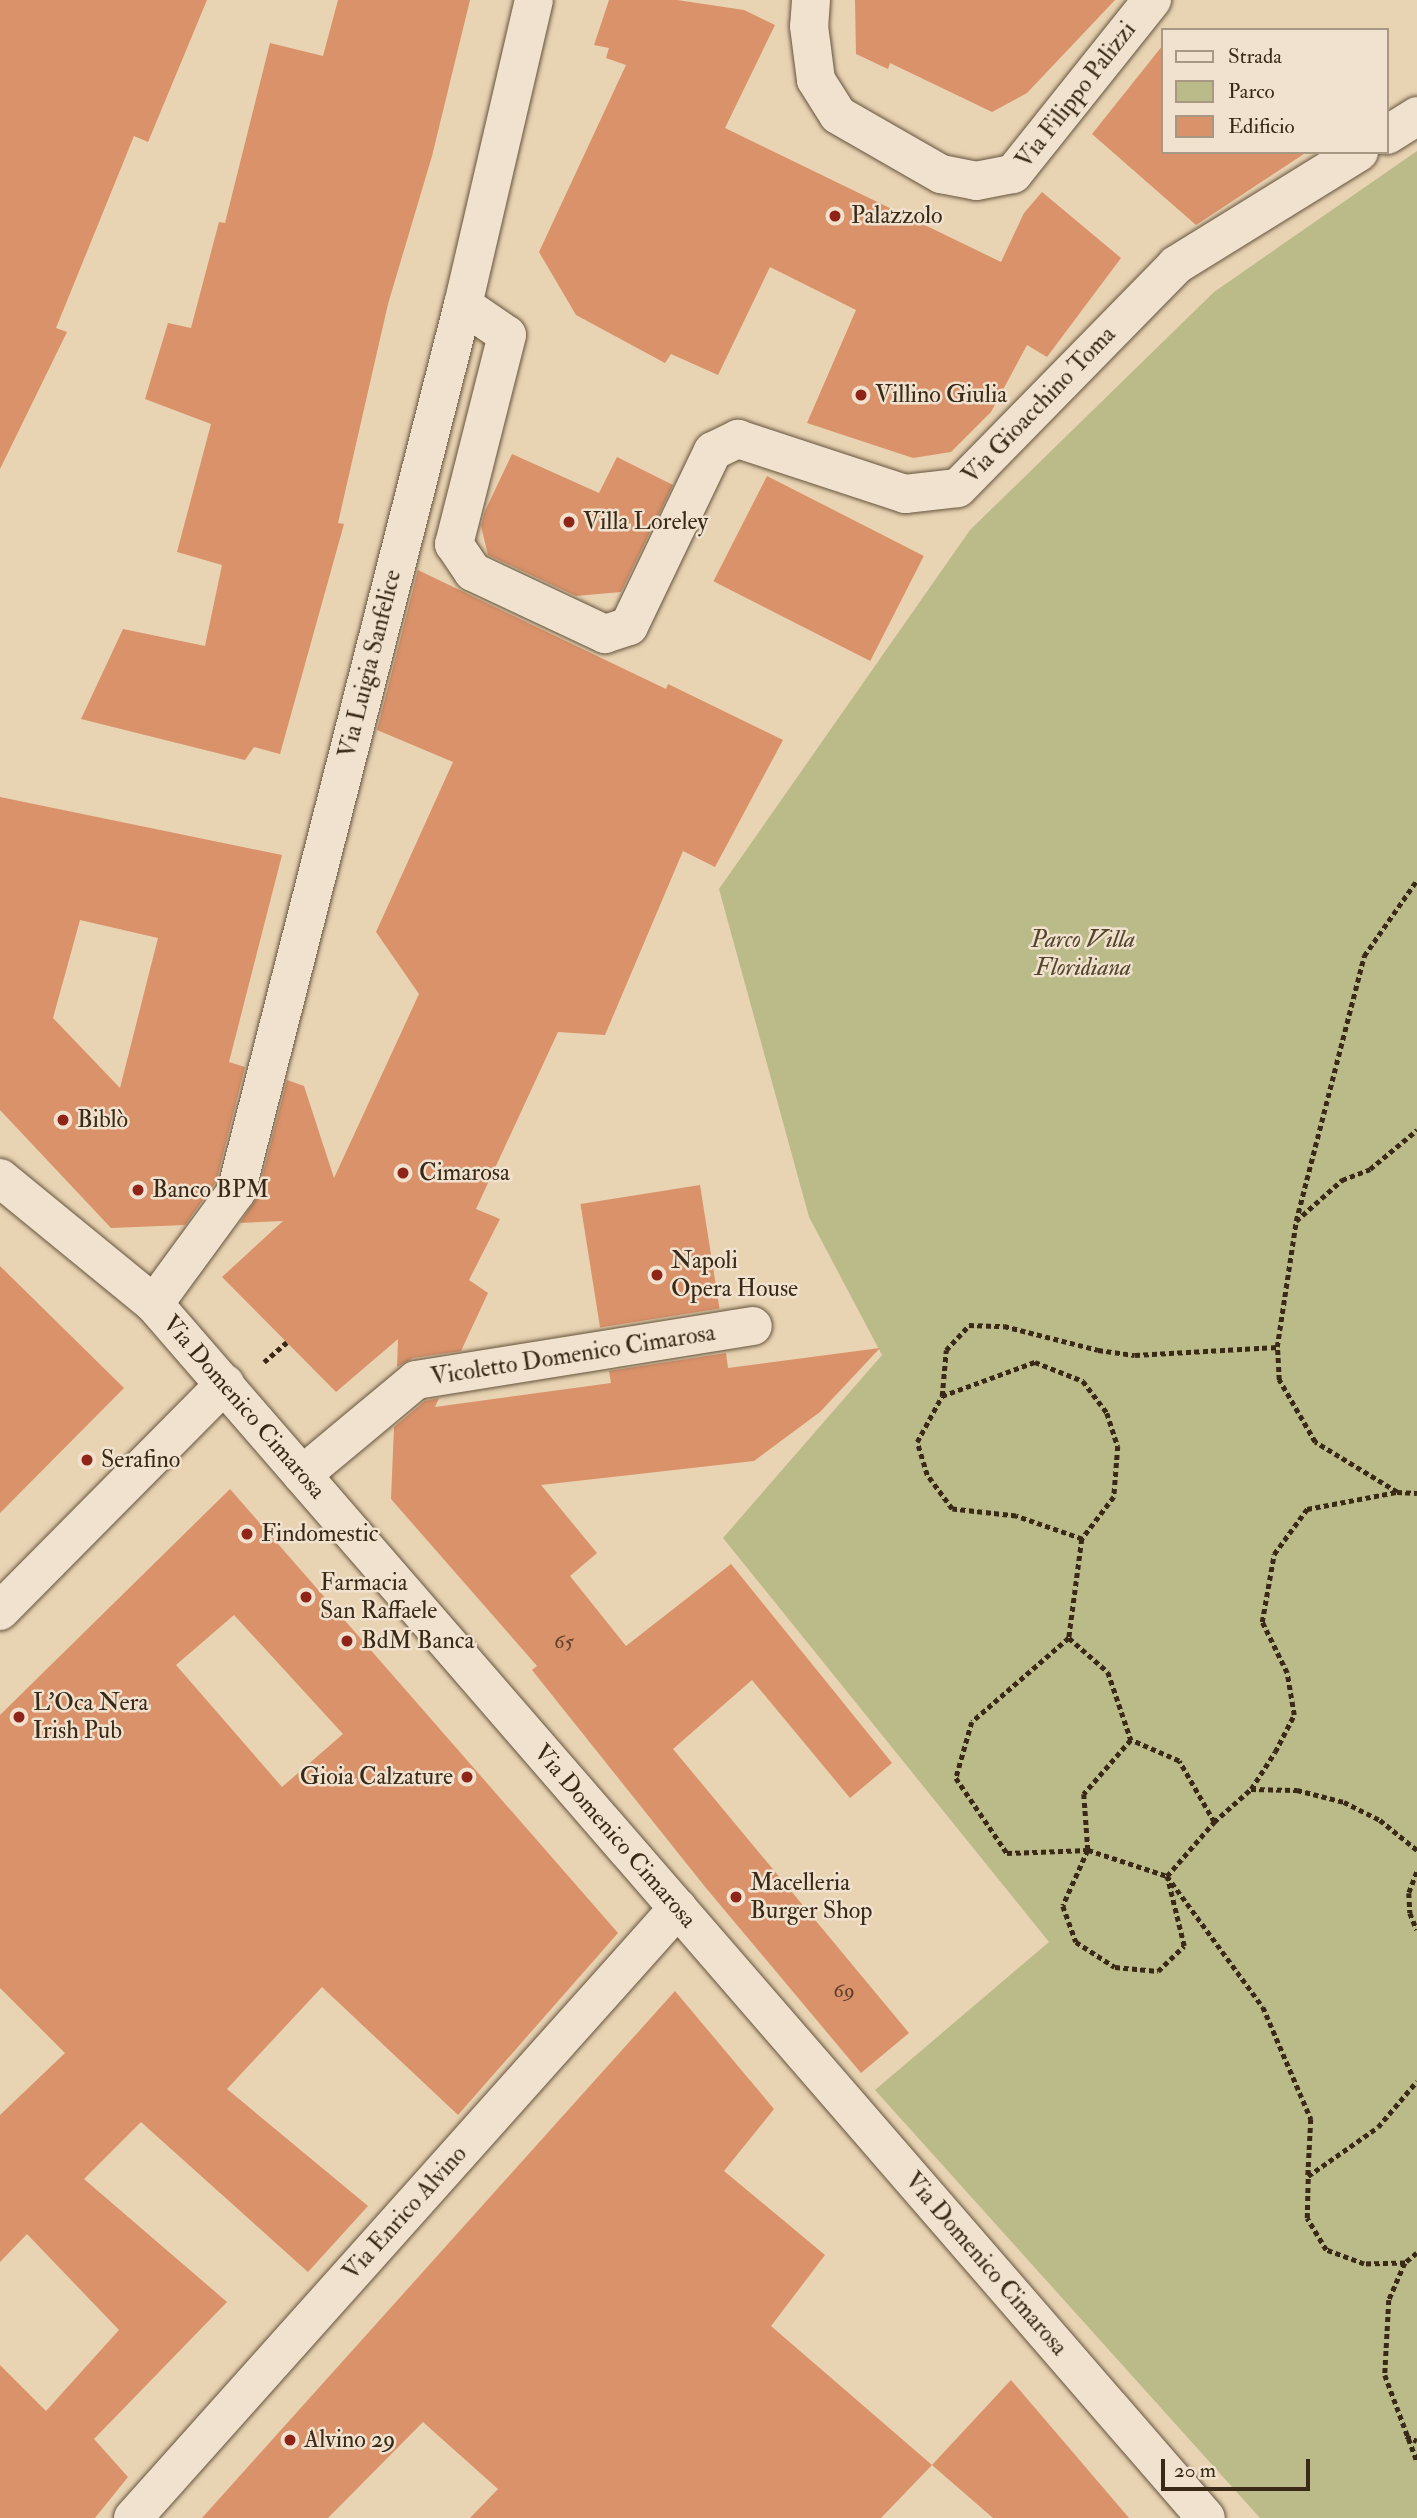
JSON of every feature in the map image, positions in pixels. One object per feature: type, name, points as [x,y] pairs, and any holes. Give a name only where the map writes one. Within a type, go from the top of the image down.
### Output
[{"type":"street","name":"Via Luigia Sanfelice","points":[[154,1304],[236,1192],[463,305],[534,0]]},
{"type":"street","name":"Via Filippo Palizzi","points":[[811,0],[809,26],[816,80],[838,115],[941,174],[976,181],[1013,174],[1152,0]]},
{"type":"street","points":[[1389,134],[1417,117]]},
{"type":"street","name":"Via Gioacchino Toma","points":[[463,305],[507,335],[454,544],[473,572],[605,634],[629,626],[713,451],[738,439],[905,494],[958,488],[1176,265],[1356,154]]},
{"type":"street","name":"Via Domenico Cimarosa","points":[[0,1178],[154,1304],[1206,2518]]},
{"type":"street","name":"Vicoletto Domenico Cimarosa","points":[[302,1475],[416,1380],[752,1326]]},
{"type":"street","points":[[0,1611],[225,1384]]},
{"type":"street","name":"Via Enrico Alvino","points":[[133,2518],[678,1908]]},
{"type":"path","points":[[1397,1492],[1315,1442],[1279,1380],[1277,1347],[1296,1221],[1364,956],[1417,880]]},
{"type":"path","points":[[1296,1221],[1342,1180],[1370,1169],[1417,1130]]},
{"type":"path","points":[[1082,1539],[1016,1516],[952,1508],[927,1475],[917,1442],[942,1396],[946,1350],[969,1325],[1004,1326],[1098,1350],[1135,1355],[1277,1347]]},
{"type":"path","points":[[262,1364],[287,1342]]},
{"type":"path","points":[[942,1396],[1035,1362],[1083,1381],[1107,1413],[1118,1446],[1114,1497],[1082,1539],[1069,1638],[972,1722],[956,1778],[1007,1853],[1088,1850],[1167,1876],[1263,2007],[1311,2119],[1307,2218],[1326,2250],[1364,2264],[1405,2263]]},
{"type":"path","points":[[1167,1876],[1213,1822],[1251,1788],[1275,1752],[1294,1715],[1287,1673],[1262,1622],[1274,1554],[1307,1510],[1397,1492],[1417,1493]]},
{"type":"path","points":[[1069,1638],[1108,1672],[1131,1740],[1179,1761],[1213,1822]]},
{"type":"path","points":[[1131,1740],[1084,1794],[1088,1850],[1063,1906],[1076,1942],[1115,1967],[1158,1971],[1184,1946],[1167,1876]]},
{"type":"path","points":[[1251,1788],[1297,1790],[1344,1802],[1380,1820],[1417,1850]]},
{"type":"path","points":[[1417,1872],[1409,1893],[1410,1913],[1417,1930]]},
{"type":"path","points":[[1308,2176],[1378,2127],[1417,2081]]},
{"type":"path","points":[[1417,2253],[1405,2263],[1389,2300],[1385,2375],[1405,2435],[1417,2461]]},
{"type":"path","points":[[1405,2435],[1417,2441]]},
{"type":"green space","name":"Parco Villa Floridiana","points":[[1417,151],[1417,2518],[1260,2518],[875,2090],[1049,1942],[723,1538],[882,1355],[809,1217],[719,889],[970,530],[1214,292]]},
{"type":"building","points":[[0,0],[207,0],[148,142],[134,136],[56,328],[67,332],[0,469]]},
{"type":"building","points":[[338,0],[470,0],[432,156],[388,304],[338,523],[344,524],[280,754],[254,747],[245,760],[81,719],[123,629],[205,646],[222,565],[177,552],[211,424],[145,399],[168,323],[191,328],[219,222],[225,223],[270,43],[323,56]]},
{"type":"building","points":[[609,0],[677,0],[744,10],[775,25],[725,128],[1001,262],[1024,213],[1042,192],[1121,258],[1047,357],[1027,345],[991,412],[951,452],[913,458],[807,423],[856,310],[770,267],[718,375],[671,354],[665,363],[576,315],[539,252],[626,65],[606,58],[609,48],[594,45]]},
{"type":"building","points":[[855,0],[1115,0],[1027,93],[992,112],[890,63],[888,69],[856,54]]},
{"type":"building","points":[[1162,46],[1162,154],[1304,154],[1196,225],[1092,134]]},
{"type":"building","name":"Villa Loreley","points":[[512,454],[599,493],[617,457],[673,485],[621,592],[576,596],[488,555],[481,526],[485,511]]},
{"type":"building","points":[[767,476],[924,556],[870,661],[713,581]]},
{"type":"building","points":[[418,570],[666,689],[668,684],[783,740],[715,867],[683,851],[605,1035],[558,1032],[476,1209],[500,1219],[469,1280],[488,1293],[461,1351],[413,1358],[397,1367],[398,1339],[336,1392],[222,1277],[283,1221],[240,1223],[257,1197],[287,1080],[304,1086],[334,1178],[419,994],[376,932],[453,762],[377,730]]},
{"type":"building","points":[[0,797],[282,855],[229,1062],[245,1067],[216,1182],[185,1225],[111,1228],[0,1110]],"holes":[[[80,920],[158,938],[120,1088],[53,1018]]]},
{"type":"building","points":[[700,1185],[720,1308],[600,1327],[580,1204]]},
{"type":"building","points":[[0,1266],[124,1388],[0,1513]]},
{"type":"building","points":[[880,1348],[820,1412],[754,1461],[541,1485],[597,1553],[570,1576],[626,1646],[731,1564],[892,1763],[850,1798],[752,1680],[673,1749],[909,2033],[861,2073],[706,1888],[532,1670],[537,1666],[391,1499],[394,1427],[425,1401],[439,1398],[435,1407],[611,1383],[609,1371],[726,1353],[728,1368]]},
{"type":"building","points":[[230,1489],[618,1933],[458,2115],[322,1987],[227,2089],[368,2206],[308,2272],[141,2122],[84,2179],[227,2302],[94,2439],[128,2477],[95,2518],[0,2518],[0,2365],[46,2411],[119,2330],[27,2234],[0,2262],[0,2115],[65,2053],[0,1988],[0,1715]],"holes":[[[234,1615],[343,1734],[282,1787],[176,1665]]]},
{"type":"building","points":[[675,1991],[774,2109],[724,2171],[825,2255],[771,2326],[932,2465],[881,2518],[470,2518],[498,2489],[423,2422],[328,2518],[202,2518]]},
{"type":"building","points":[[1011,2380],[1129,2518],[993,2518],[932,2465]]},
{"type":"place","name":"Palazzolo","points":[[835,216]]},
{"type":"place","name":"Villino Giulia","points":[[861,395]]},
{"type":"place","name":"Villa Loreley","points":[[569,522]]},
{"type":"place","name":"Biblò","points":[[63,1120]]},
{"type":"place","name":"Cimarosa","points":[[403,1173]]},
{"type":"place","name":"Banco BPM","points":[[138,1190]]},
{"type":"place","name":"Napoli Opera House","points":[[657,1275]]},
{"type":"place","name":"Serafino","points":[[87,1460]]},
{"type":"place","name":"Findomestic","points":[[247,1534]]},
{"type":"place","name":"Farmacia San Raffaele","points":[[306,1597]]},
{"type":"place","name":"BdM Banca","points":[[347,1641]]},
{"type":"place","name":"L'Oca Nera Irish Pub","points":[[19,1717]]},
{"type":"place","name":"Gioia Calzature","points":[[467,1777]]},
{"type":"place","name":"Macelleria Burger Shop","points":[[736,1897]]},
{"type":"place","name":"Alvino 29","points":[[290,2440]]}]
